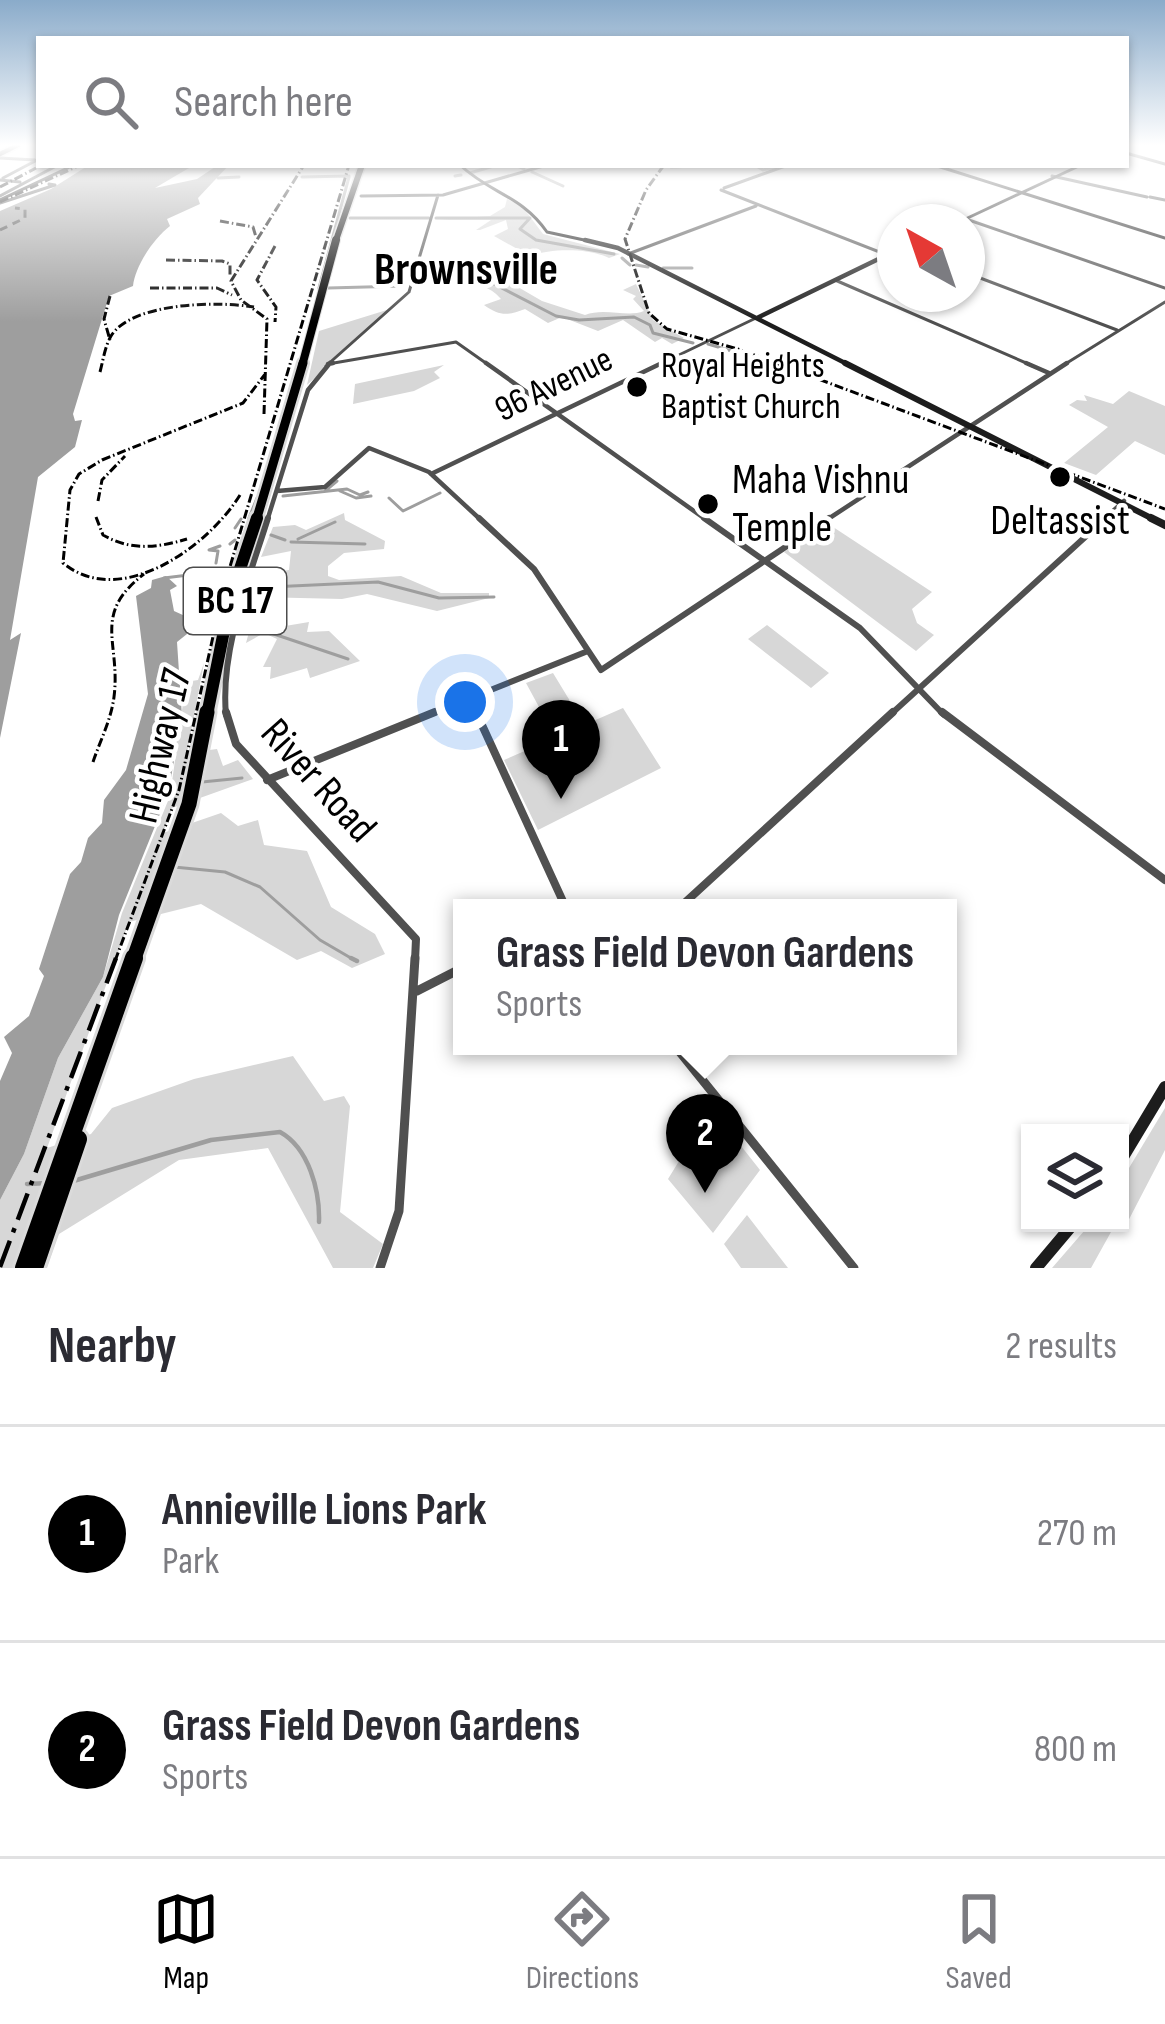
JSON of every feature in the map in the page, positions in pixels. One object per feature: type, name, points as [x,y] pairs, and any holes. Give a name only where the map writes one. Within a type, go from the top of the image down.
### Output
[{"type":"highway","name":"Highway 17","points":[[24,1268],[50,1207],[197,783],[242,572],[278,469],[348,204]]},
{"type":"highway","name":"Highway 17","points":[[197,783],[235,584],[274,469],[351,204]]},
{"type":"highway","points":[[338,242],[351,204]]},
{"type":"highway","name":"Highway 17","points":[[34,1268],[50,1207]]},
{"type":"main road","points":[[523,204],[545,231],[627,254],[1123,502]]},
{"type":"main road","points":[[1056,204],[1165,238]]},
{"type":"main road","name":"96 Avenue","points":[[757,318],[877,260]]},
{"type":"main road","points":[[1020,450],[1165,523]]},
{"type":"main road","points":[[1075,479],[1084,481]]},
{"type":"main road","points":[[1129,1147],[1165,1087]]},
{"type":"main road","points":[[1036,1268],[1066,1232]]},
{"type":"street","name":"River Road","points":[[380,1268],[399,1211],[417,950],[412,932],[267,780],[231,735],[224,701],[248,572],[307,392],[328,364],[406,296],[435,204]]},
{"type":"street","points":[[627,254],[760,205],[877,248]]},
{"type":"street","points":[[985,228],[1165,288]]},
{"type":"street","points":[[835,280],[1049,373]]},
{"type":"street","points":[[985,280],[1118,330]]},
{"type":"street","points":[[277,491],[327,486],[369,448],[431,474],[536,571],[601,670],[1049,373],[1165,302]]},
{"type":"street","name":"96 Avenue","points":[[431,474],[757,318]]},
{"type":"street","points":[[328,364],[456,342],[869,636],[961,728],[1165,880]]},
{"type":"street","points":[[689,899],[1123,502]]},
{"type":"street","points":[[267,780],[589,651]]},
{"type":"street","points":[[469,698],[562,899]]},
{"type":"street","points":[[416,992],[453,973]]},
{"type":"street","points":[[682,1055],[854,1268]]},
{"type":"shaded area","points":[[16,204],[200,204],[167,219],[170,226],[146,253],[133,286],[109,296],[73,414],[75,421],[82,420],[75,447],[38,477],[10,640],[21,633],[0,738],[0,211]]},
{"type":"shaded area","points":[[522,206],[543,234],[620,254],[609,258],[559,250],[530,256],[494,236],[508,229],[506,220],[476,230],[491,220],[435,220],[490,216],[505,207]]},
{"type":"shaded area","points":[[492,272],[542,301],[585,315],[644,311],[633,299],[636,296],[623,290],[636,284],[653,320],[684,338],[672,344],[662,338],[655,342],[623,320],[598,331],[562,317],[548,323],[525,309],[499,313],[484,305],[501,299],[496,294],[460,282]]},
{"type":"shaded area","points":[[390,309],[307,385],[319,331]]},
{"type":"shaded area","points":[[444,365],[434,372],[440,378],[414,391],[353,404],[355,384]]},
{"type":"shaded area","points":[[1129,391],[1165,406],[1165,455],[1135,441],[1096,475],[1064,463],[1108,427],[1069,405],[1087,401],[1084,395],[1113,404]]},
{"type":"shaded area","points":[[344,513],[345,520],[385,541],[384,549],[344,553],[328,566],[328,576],[339,580],[401,576],[441,593],[489,593],[489,598],[437,611],[367,594],[342,599],[259,597],[254,618],[264,628],[244,626],[254,575],[289,570],[291,551],[261,557],[273,527],[295,525],[306,530]]},
{"type":"shaded area","points":[[827,523],[932,592],[912,609],[917,623],[934,635],[916,651],[784,552]]},
{"type":"shaded area","points":[[166,576],[177,586],[170,590],[174,611],[185,616],[187,634],[177,642],[182,717],[168,794],[119,915],[103,977],[58,1058],[24,1154],[0,1200],[0,1081],[12,1053],[4,1037],[29,1016],[70,874],[81,862],[88,838],[102,823],[104,800],[126,770],[148,694],[136,596],[151,588],[152,580]]},
{"type":"shaded area","points":[[309,622],[307,632],[329,631],[360,661],[310,678],[307,668],[270,679],[271,667],[263,667],[277,639],[264,633],[246,643],[249,632]]},
{"type":"shaded area","points":[[767,625],[829,673],[811,688],[748,639]]},
{"type":"shaded area","points":[[204,663],[187,753],[217,749],[223,766],[238,760],[253,779],[172,808],[163,833],[221,813],[238,826],[258,820],[264,845],[307,851],[331,907],[375,934],[385,954],[352,968],[321,951],[297,960],[201,904],[129,922],[47,1148],[91,1134],[112,1108],[194,1079],[293,1056],[324,1101],[344,1096],[350,1106],[340,1212],[383,1244],[373,1268],[333,1268],[268,1148],[179,1160],[59,1234],[47,1268],[0,1268],[0,1200],[24,1154],[58,1058],[103,977],[122,913],[170,796],[186,682],[198,680]]},
{"type":"shaded area","points":[[553,673],[581,719],[552,731],[526,683]]},
{"type":"shaded area","points":[[623,708],[661,768],[538,830],[504,760]]},
{"type":"shaded area","points":[[1165,1108],[1165,1150],[1129,1219],[1129,1168]]},
{"type":"shaded area","points":[[730,1132],[760,1170],[713,1233],[668,1179],[684,1153],[694,1148],[698,1157],[697,1151]]},
{"type":"shaded area","points":[[747,1215],[788,1268],[741,1268],[724,1244]]},
{"type":"shaded area","points":[[1083,1232],[1111,1232],[1091,1268],[1052,1268]]},
{"type":"waterway","points":[[319,288],[342,204]]},
{"type":"waterway","points":[[350,218],[429,218]]},
{"type":"waterway","points":[[436,218],[530,218],[520,229],[536,240],[614,254]]},
{"type":"waterway","points":[[622,258],[630,265]]},
{"type":"waterway","points":[[636,265],[648,267]]},
{"type":"waterway","points":[[663,268],[692,268]]},
{"type":"waterway","points":[[452,273],[490,282],[556,316],[579,320],[634,317],[650,325],[653,333],[693,343]]},
{"type":"waterway","points":[[328,288],[403,286]]},
{"type":"waterway","points":[[708,344],[765,361]]},
{"type":"waterway","points":[[325,491],[337,481]]},
{"type":"waterway","points":[[283,496],[347,489],[360,495],[368,492]]},
{"type":"waterway","points":[[340,491],[356,498],[371,496]]},
{"type":"waterway","points":[[389,498],[403,511],[440,493]]},
{"type":"waterway","points":[[249,518],[257,498]]},
{"type":"waterway","points":[[235,528],[241,519]]},
{"type":"waterway","points":[[298,539],[335,522]]},
{"type":"waterway","points":[[271,535],[285,540]]},
{"type":"waterway","points":[[230,544],[235,540]]},
{"type":"waterway","points":[[291,542],[365,544]]},
{"type":"waterway","points":[[216,563],[218,551],[209,550],[220,546]]},
{"type":"waterway","points":[[164,578],[213,572]]},
{"type":"waterway","points":[[251,588],[378,582],[439,598],[494,597]]},
{"type":"waterway","points":[[244,610],[262,629]]},
{"type":"waterway","points":[[265,631],[348,659]]},
{"type":"waterway","points":[[202,782],[242,778]]},
{"type":"waterway","points":[[174,867],[225,872],[260,887],[320,940],[356,961]]},
{"type":"waterway","points":[[351,958],[357,961]]},
{"type":"waterway","points":[[70,1182],[211,1140],[280,1132],[298,1148],[311,1171],[319,1222]]},
{"type":"waterway","points":[[27,1184],[49,1183]]},
{"type":"ferry route","points":[[0,230],[25,218],[25,209],[15,208]]},
{"type":"railway","points":[[250,307],[231,281],[279,204]]},
{"type":"railway","points":[[115,961],[179,790],[224,587],[337,204]]},
{"type":"railway","points":[[640,204],[625,239],[649,313],[667,329],[741,350],[1165,509]]},
{"type":"railway","points":[[220,221],[253,227],[256,237]]},
{"type":"railway","points":[[275,246],[257,280],[276,307],[275,322]]},
{"type":"railway","points":[[166,260],[222,261],[230,264],[230,276]]},
{"type":"railway","points":[[150,288],[217,288],[232,295]]},
{"type":"railway","points":[[110,296],[104,319],[110,339]]},
{"type":"railway","points":[[110,339],[122,325],[156,310],[220,304],[250,307]]},
{"type":"railway","points":[[250,307],[267,319],[265,374]]},
{"type":"railway","points":[[100,372],[110,339]]},
{"type":"railway","points":[[240,495],[226,515],[185,552],[136,576],[110,580],[86,576],[63,563],[70,490],[79,474],[102,460],[243,403],[265,374]]},
{"type":"railway","points":[[264,414],[265,374]]},
{"type":"railway","points":[[98,501],[102,480],[125,456]]},
{"type":"railway","points":[[96,517],[103,535],[124,544],[155,546],[187,539]]},
{"type":"railway","points":[[93,762],[114,697],[113,616],[128,589],[144,574]]},
{"type":"railway","points":[[0,1267],[116,958]]},
{"type":"place","name":"Royal Heights Baptist Church","points":[[637,387]]},
{"type":"place","name":"Deltassist","points":[[1060,477]]},
{"type":"place","name":"Maha Vishnu Temple","points":[[708,504]]},
{"type":"place","name":"Annieville Lions Park","points":[[561,799]]},
{"type":"place","name":"Grass Field Devon Gardens","points":[[705,1193]]},
{"type":"district","name":"Brownsville","points":[[466,270]]}]
